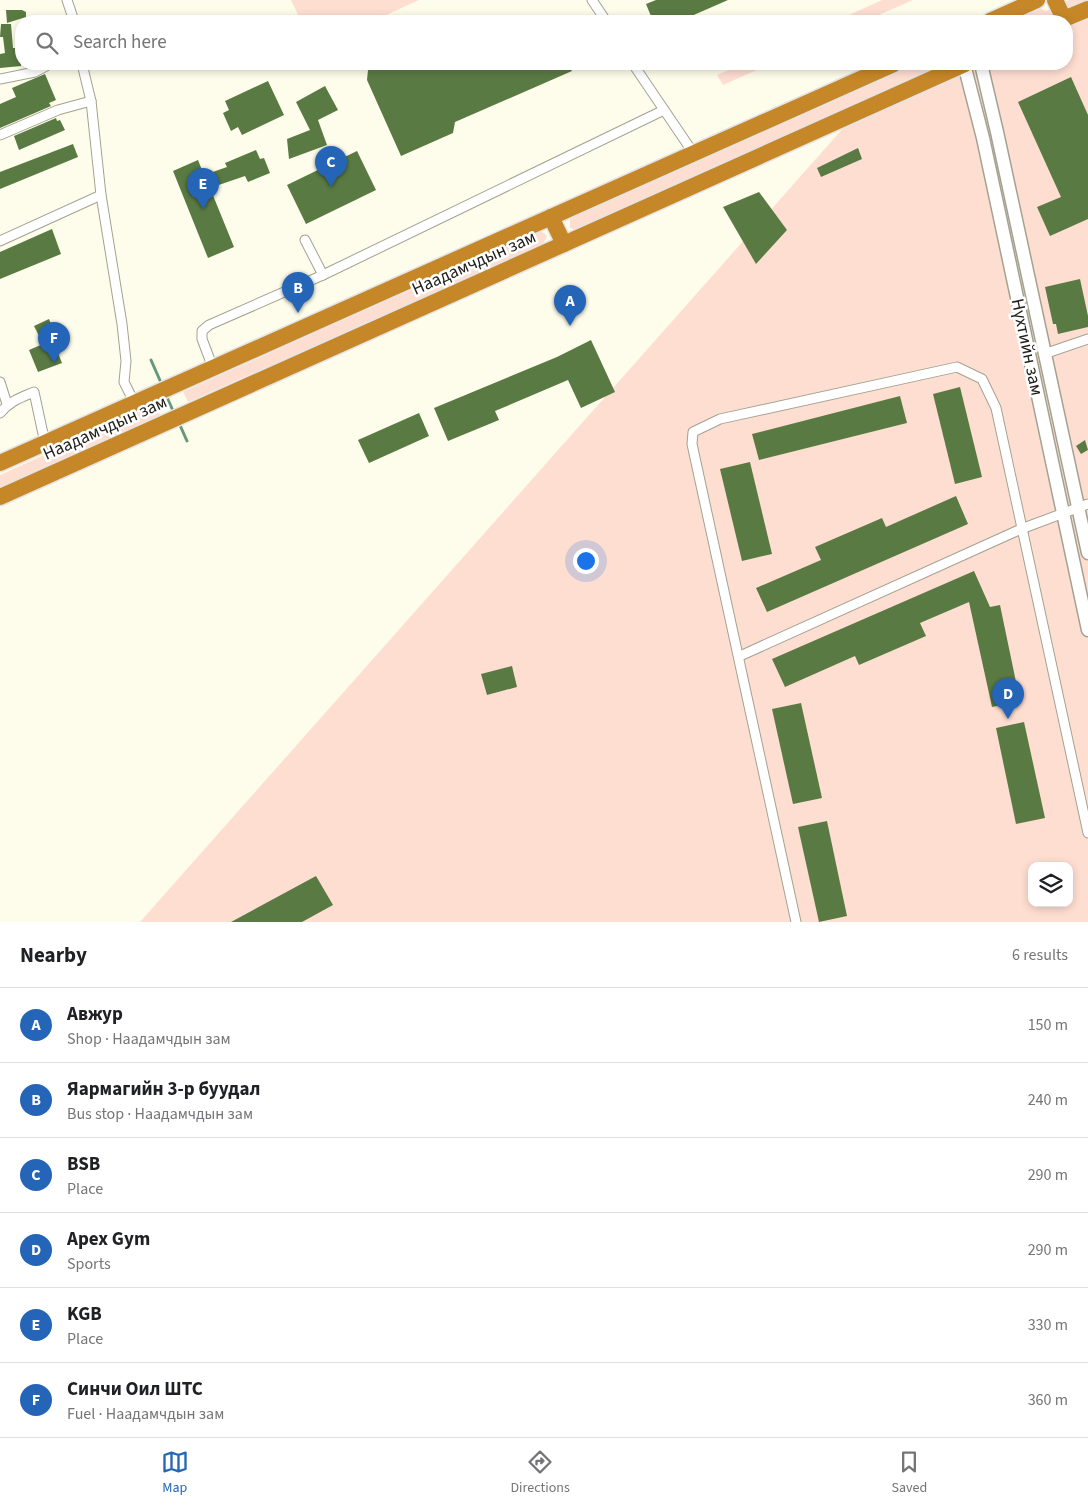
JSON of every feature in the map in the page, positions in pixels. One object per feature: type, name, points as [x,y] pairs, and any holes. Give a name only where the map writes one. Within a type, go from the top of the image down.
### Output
[{"type":"highway","points":[[1003,15],[1037,0]]},
{"type":"highway","points":[[1055,0],[1060,15]]},
{"type":"highway","points":[[1073,15],[1088,9]]},
{"type":"highway","name":"Наадамчдын зам","points":[[0,463],[881,70]]},
{"type":"highway","name":"Наадамчдын зам","points":[[0,497],[951,70]]},
{"type":"highway","points":[[551,217],[564,244]]},
{"type":"main road","name":"Нүхтийн зам","points":[[966,70],[983,138],[1088,630]]},
{"type":"main road","name":"Нүхтийн зам","points":[[981,70],[1044,354],[1083,506],[1088,553]]},
{"type":"street","points":[[67,0],[72,15]]},
{"type":"street","points":[[592,0],[602,15]]},
{"type":"street","points":[[0,79],[40,70]]},
{"type":"street","points":[[83,70],[91,101],[101,195],[123,333],[126,362],[124,382],[134,402]]},
{"type":"street","points":[[637,70],[694,154]]},
{"type":"street","points":[[0,135],[58,110],[91,101]]},
{"type":"street","points":[[213,368],[202,339],[202,331],[209,326],[323,275],[664,110]]},
{"type":"street","points":[[0,240],[101,195]]},
{"type":"street","points":[[305,240],[323,275]]},
{"type":"street","points":[[1044,354],[1088,339]]},
{"type":"street","points":[[796,922],[740,656],[692,444],[693,432],[696,428],[720,419],[957,367],[982,379],[996,408],[1088,833]]},
{"type":"street","points":[[0,382],[7,404]]},
{"type":"street","points":[[0,413],[7,404],[34,392],[45,443]]},
{"type":"street","points":[[740,656],[1021,529],[1083,506]]},
{"type":"shaded area","points":[[291,0],[419,0],[386,15],[298,15]]},
{"type":"shaded area","points":[[882,0],[913,0],[879,15],[849,15]]},
{"type":"shaded area","points":[[1069,0],[1088,0],[1088,922],[140,922],[869,99],[577,230],[570,228],[570,218],[901,70],[1073,70],[1073,15],[1023,15],[1039,8],[1046,11]]},
{"type":"shaded area","points":[[729,70],[757,70],[723,85],[717,75]]},
{"type":"shaded area","points":[[541,231],[547,236],[543,244],[188,402],[183,392]]},
{"type":"shaded area","points":[[155,404],[160,415],[0,487],[0,475]]},
{"type":"building","points":[[656,0],[728,0],[694,15],[651,15],[646,4]]},
{"type":"building","points":[[6,10],[22,10],[26,12],[26,15],[15,15],[15,20],[7,23]]},
{"type":"building","points":[[1,24],[11,24],[13,48],[15,48],[15,67],[0,68],[0,54],[5,53],[3,37],[0,37]]},
{"type":"building","points":[[368,70],[572,71],[455,122],[453,133],[401,156],[367,80]]},
{"type":"building","points":[[45,74],[56,100],[49,103],[51,106],[0,128],[0,104],[16,97],[12,88]]},
{"type":"building","points":[[1071,77],[1088,115],[1088,219],[1050,236],[1037,207],[1061,197],[1018,102]]},
{"type":"building","points":[[268,81],[284,115],[242,135],[238,127],[231,131],[223,113],[229,110],[225,101]]},
{"type":"building","points":[[325,86],[338,110],[318,120],[327,145],[289,159],[287,139],[310,130],[296,102]]},
{"type":"building","points":[[56,118],[57,121],[60,120],[65,130],[19,150],[14,136]]},
{"type":"building","points":[[73,144],[78,157],[0,189],[0,172]]},
{"type":"building","points":[[858,148],[862,159],[821,177],[817,168]]},
{"type":"building","points":[[256,150],[260,159],[264,158],[270,173],[248,182],[245,176],[210,188],[234,247],[208,258],[173,171],[198,160],[204,175],[227,167],[225,163]]},
{"type":"building","points":[[357,151],[376,190],[306,224],[287,185]]},
{"type":"building","points":[[759,192],[787,230],[756,264],[723,207]]},
{"type":"building","points":[[52,229],[61,254],[0,279],[0,252]]},
{"type":"building","points":[[1080,279],[1088,316],[1088,327],[1058,334],[1056,324],[1053,324],[1045,287]]},
{"type":"building","points":[[49,319],[53,329],[49,331],[62,363],[38,372],[29,350],[43,344],[34,326]]},
{"type":"building","points":[[591,340],[615,392],[581,408],[568,380],[495,411],[499,420],[448,441],[434,408],[557,357]]},
{"type":"building","points":[[960,387],[982,477],[955,484],[933,394]]},
{"type":"building","points":[[900,396],[907,423],[759,460],[752,434]]},
{"type":"building","points":[[419,413],[429,436],[369,463],[358,440]]},
{"type":"building","points":[[1085,440],[1088,450],[1081,454],[1076,446]]},
{"type":"building","points":[[750,462],[772,554],[742,561],[720,469]]},
{"type":"building","points":[[956,496],[968,524],[767,612],[756,588],[821,560],[815,547],[882,518],[886,527]]},
{"type":"building","points":[[974,571],[990,607],[1000,605],[1020,701],[992,707],[969,602],[920,623],[926,636],[859,665],[855,656],[785,687],[772,659]]},
{"type":"building","points":[[512,666],[517,687],[487,695],[481,674]]},
{"type":"building","points":[[801,703],[822,798],[793,804],[772,709]]},
{"type":"building","points":[[1024,722],[1045,818],[1016,824],[996,728]]},
{"type":"building","points":[[827,821],[847,916],[819,922],[798,827]]},
{"type":"building","points":[[316,876],[333,905],[302,922],[231,922]]},
{"type":"waterway","points":[[151,360],[162,385]]},
{"type":"waterway","points":[[165,393],[174,413]]},
{"type":"waterway","points":[[179,423],[187,441]]},
{"type":"place","name":"BSB","points":[[331,187]]},
{"type":"place","name":"KGB","points":[[203,209]]},
{"type":"place","name":"Яармагийн 3-р буудал","points":[[298,313]]},
{"type":"place","name":"Авжур","points":[[570,326]]},
{"type":"place","name":"Синчи Оил ШТС","points":[[54,363]]},
{"type":"place","name":"Apex Gym","points":[[1008,719]]}]
